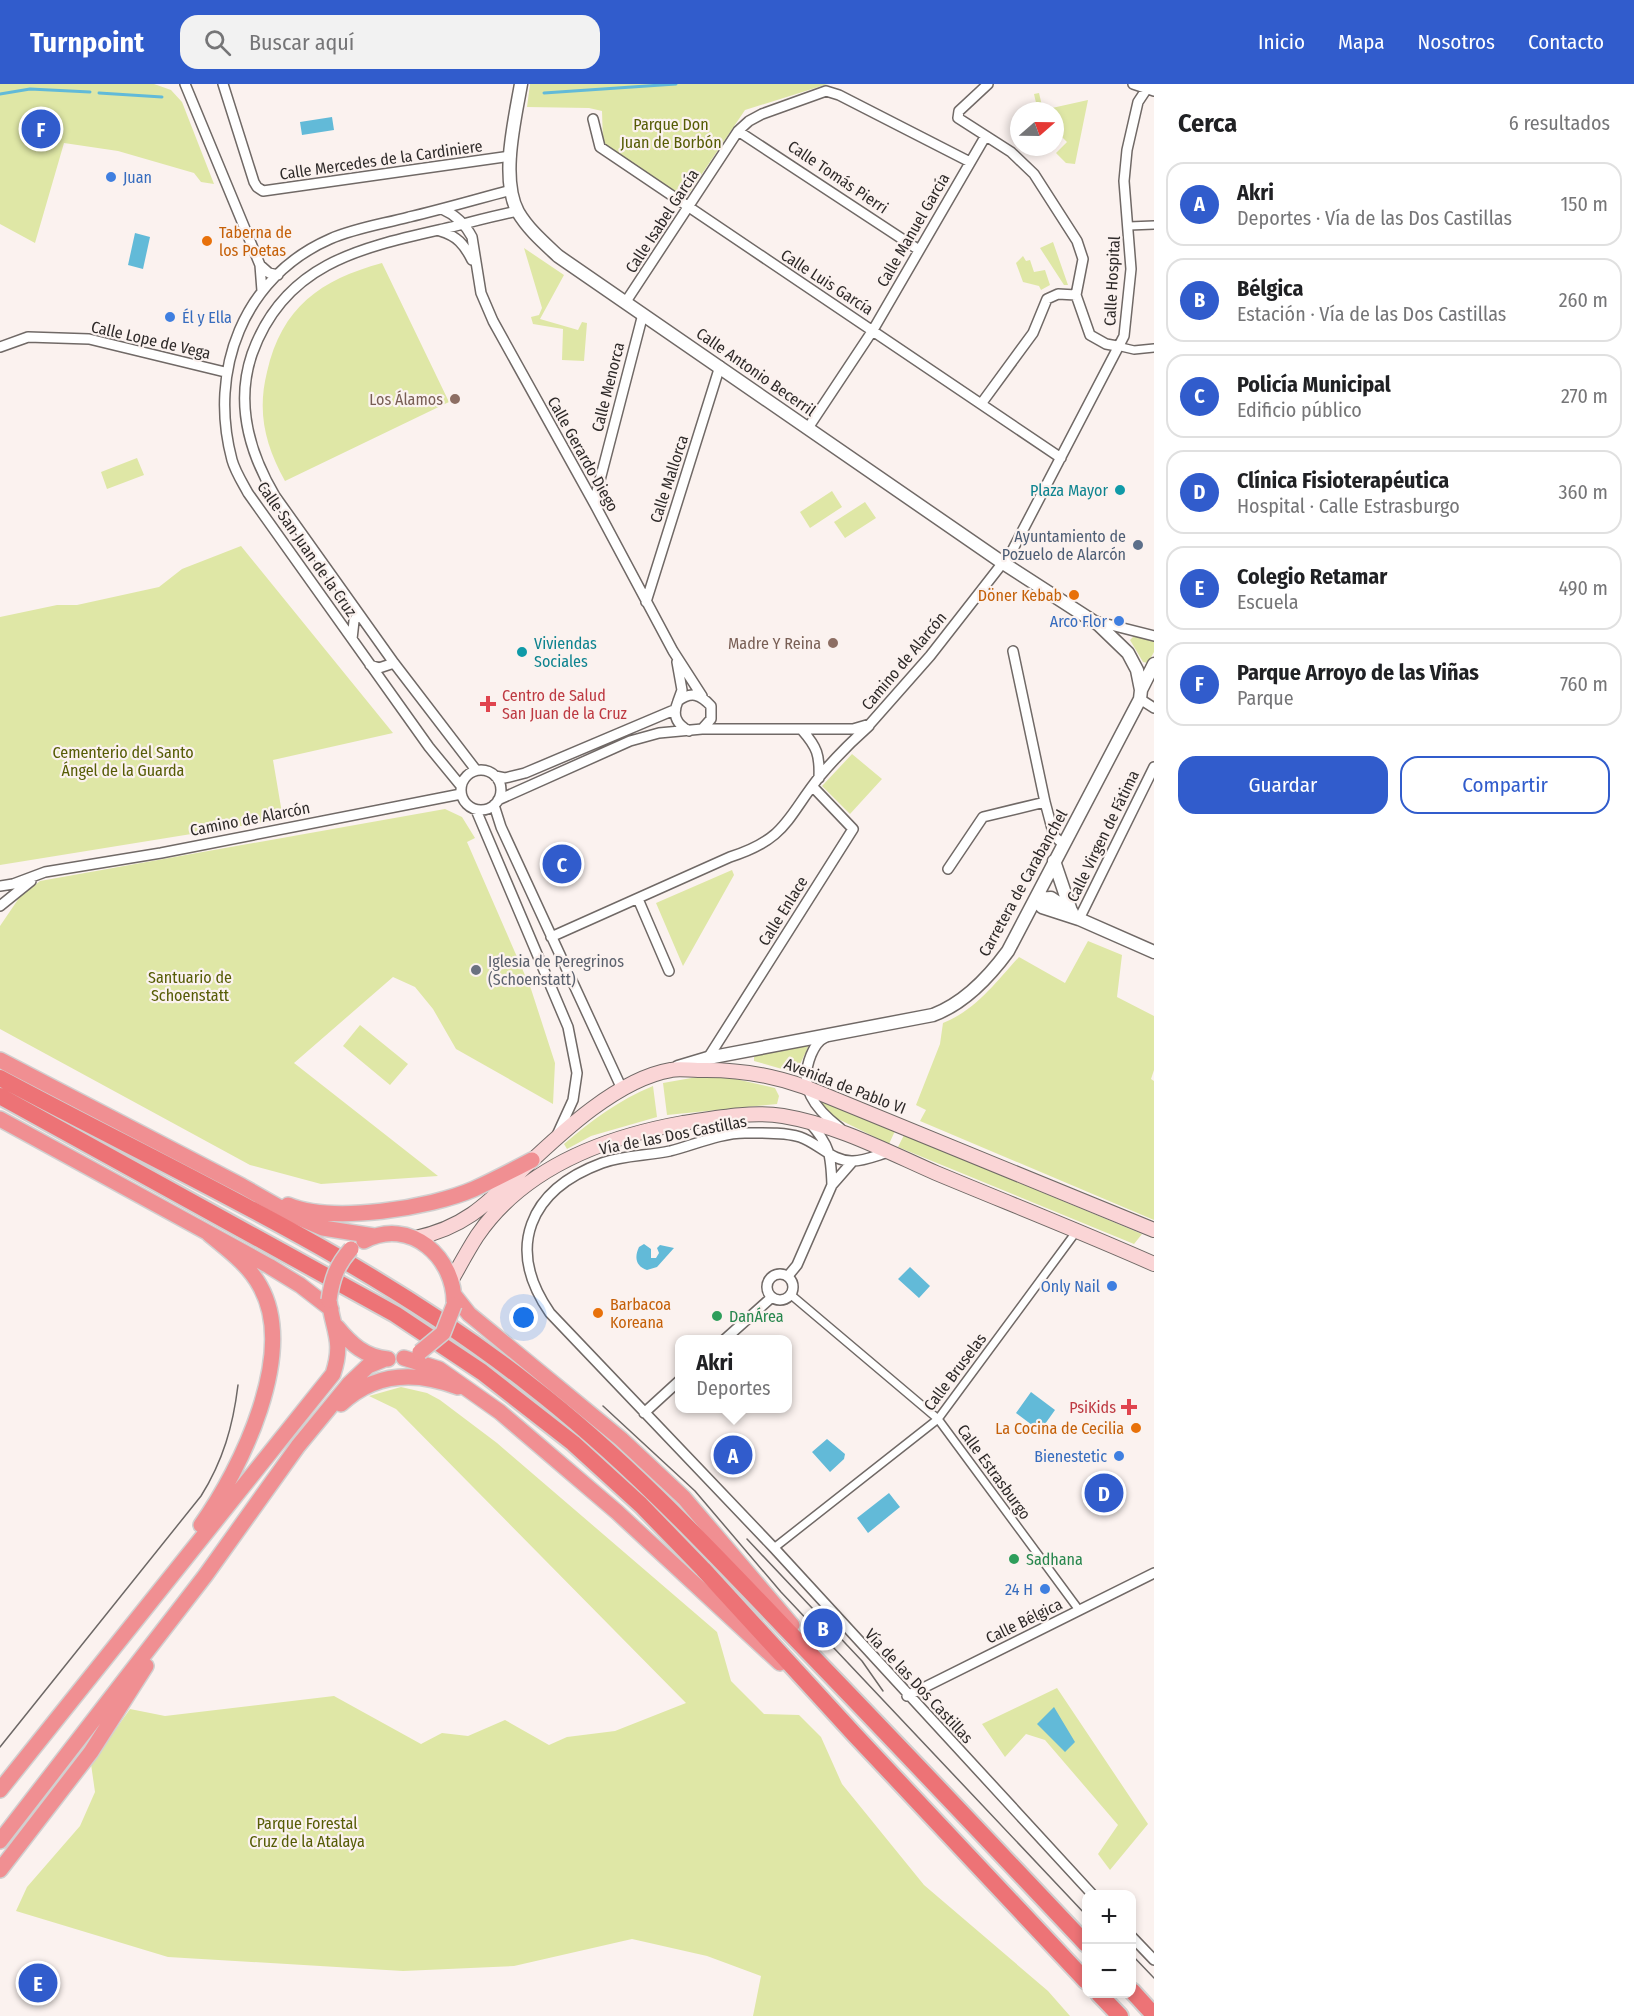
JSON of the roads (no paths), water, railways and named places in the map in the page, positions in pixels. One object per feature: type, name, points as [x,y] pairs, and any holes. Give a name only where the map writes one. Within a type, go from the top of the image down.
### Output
[{"type":"highway","points":[[0,1060],[293,1215],[322,1228],[374,1236],[394,1234],[415,1238],[432,1248],[444,1262],[452,1279],[454,1300],[443,1333],[420,1353],[404,1358],[386,1359],[366,1354],[350,1342],[337,1327]]},
{"type":"highway","points":[[0,1078],[307,1241],[405,1298],[528,1383],[592,1436],[653,1492],[885,1731],[1082,1940]]},
{"type":"highway","points":[[0,1096],[297,1257],[395,1314],[482,1372],[573,1443],[641,1505],[703,1569],[1082,1977]]},
{"type":"highway","points":[[0,1119],[300,1285],[330,1304]]},
{"type":"highway","points":[[242,1186],[296,1208],[331,1213],[374,1213],[422,1205],[472,1190],[532,1160]]},
{"type":"highway","points":[[107,1653],[208,1514],[236,1468],[256,1426],[272,1354],[271,1322],[261,1287],[243,1262],[209,1234]]},
{"type":"highway","points":[[0,1790],[107,1653],[333,1374],[339,1357],[337,1327],[330,1304],[331,1280],[339,1263],[351,1248],[374,1236]]},
{"type":"highway","points":[[454,1300],[613,1432],[684,1498],[885,1731]]},
{"type":"highway","points":[[404,1358],[439,1369],[488,1402],[699,1586],[854,1734]]},
{"type":"highway","points":[[0,1841],[205,1576],[298,1446],[349,1384],[368,1366],[386,1359]]},
{"type":"highway","points":[[298,1446],[353,1393],[380,1380],[397,1376],[425,1377],[456,1386],[488,1402]]},
{"type":"highway","points":[[0,1870],[91,1752],[205,1576]]},
{"type":"highway","points":[[1136,1997],[1154,2015]]},
{"type":"highway","points":[[1103,1998],[1120,2016]]},
{"type":"main road","name":"Avenida de Pablo VI","points":[[415,1238],[455,1226],[474,1215],[556,1138],[622,1089],[670,1070],[753,1071],[805,1087],[1154,1230]]},
{"type":"main road","points":[[452,1279],[478,1235],[502,1208],[541,1175],[569,1157],[615,1139],[712,1118],[748,1114],[781,1116],[808,1121],[848,1134],[1154,1264]]},
{"type":"street","points":[[185,84],[260,265],[262,291]]},
{"type":"street","name":"Calle Mercedes de la Cardiniere","points":[[223,84],[254,182],[257,188],[263,190],[511,156]]},
{"type":"street","name":"Calle Antonio Becerril","points":[[521,84],[511,156],[511,190],[518,211],[533,233],[558,256],[625,303],[1004,563],[1094,621],[1116,639],[1128,653],[1137,670],[1140,694]]},
{"type":"street","points":[[988,84],[959,111],[958,118],[1011,152],[1034,174],[1077,241],[1083,259],[1076,296],[1090,335],[1106,344],[1134,350],[1154,348]]},
{"type":"street","points":[[1133,84],[1150,88]]},
{"type":"street","name":"Calle Hospital","points":[[1004,563],[1124,336],[1131,269],[1124,180],[1127,150],[1138,102],[1150,88]]},
{"type":"street","name":"Calle Isabel García","points":[[625,303],[738,131],[755,117],[826,91],[839,95],[970,162]]},
{"type":"street","name":"Calle Luis García","points":[[593,119],[600,147],[687,208],[873,330],[1061,458]]},
{"type":"street","name":"Calle Tomás Pierri","points":[[738,131],[919,250]]},
{"type":"street","name":"Calle Manuel García","points":[[808,428],[873,330],[985,137]]},
{"type":"street","name":"Calle San Juan de la Cruz","points":[[461,790],[248,493],[233,463],[224,409],[225,372],[235,340],[262,291],[294,260],[330,239],[511,190]]},
{"type":"street","name":"Calle Gerardo Diego","points":[[442,209],[464,224],[472,237],[481,293],[493,321],[579,480],[594,502],[673,651],[702,696]]},
{"type":"street","name":"Calle San Juan de la Cruz","points":[[476,770],[394,663],[275,496],[259,469],[248,440],[244,407],[248,366],[259,335],[272,313],[291,290],[314,272],[341,257],[370,247],[518,211]]},
{"type":"street","points":[[472,237],[483,218]]},
{"type":"street","points":[[1129,226],[1154,225]]},
{"type":"street","name":"Calle Gerardo Diego","points":[[437,230],[457,237],[464,244],[476,267]]},
{"type":"street","points":[[260,265],[269,273],[278,274]]},
{"type":"street","points":[[981,404],[1033,333],[1047,299],[1058,294],[1076,296]]},
{"type":"street","name":"Calle Menorca","points":[[594,502],[643,314]]},
{"type":"street","name":"Calle Lope de Vega","points":[[0,347],[28,337],[89,339],[225,372]]},
{"type":"street","name":"Calle Mallorca","points":[[646,602],[720,366]]},
{"type":"street","name":"Camino de Alarcón","points":[[702,729],[853,729],[870,724],[930,656],[1004,563]]},
{"type":"street","name":"Calle San Juan de la Cruz","points":[[352,639],[354,621],[359,614]]},
{"type":"street","name":"Calle Antonio Becerril","points":[[1094,621],[1154,636]]},
{"type":"street","name":"Calle Gerardo Diego","points":[[673,651],[682,690],[676,706]]},
{"type":"street","points":[[1013,651],[1045,802],[1054,836],[1063,844]]},
{"type":"street","points":[[370,665],[379,668],[394,663]]},
{"type":"street","name":"Carretera de Carabanchel","points":[[670,1070],[708,1058],[933,1015],[962,1000],[993,971],[1008,951],[1154,664]]},
{"type":"street","points":[[693,694],[702,696],[711,706],[711,719],[702,729],[659,733],[630,741],[496,803],[486,810],[476,810],[466,804],[461,790],[466,776],[476,770],[504,778],[525,773],[676,706],[693,694]]},
{"type":"street","points":[[1140,694],[1154,708]]},
{"type":"street","points":[[676,706],[676,719],[681,727],[689,731]]},
{"type":"street","points":[[551,937],[751,851],[781,831],[819,777],[870,724]]},
{"type":"street","points":[[802,730],[816,746],[820,757],[819,777]]},
{"type":"street","name":"Calle Virgen de Fátima","points":[[1075,915],[1154,767]]},
{"type":"street","points":[[495,776],[501,787],[496,803],[501,827],[622,1089]]},
{"type":"street","name":"Calle Enlace","points":[[708,1058],[853,829],[813,787]]},
{"type":"street","name":"Camino de Alarcón","points":[[0,886],[13,884],[45,872],[160,853],[461,790]]},
{"type":"street","points":[[948,868],[983,817],[1045,802]]},
{"type":"street","points":[[476,810],[568,1026],[577,1072],[573,1100],[556,1138]]},
{"type":"street","points":[[1054,861],[1075,915]]},
{"type":"street","name":"Camino de Alarcón","points":[[0,906],[45,872]]},
{"type":"street","points":[[1036,899],[1051,898],[1075,915],[1154,952]]},
{"type":"street","points":[[638,899],[669,971]]},
{"type":"street","points":[[842,1031],[819,1040],[807,1065],[805,1087],[813,1103],[848,1134]]},
{"type":"street","points":[[808,1121],[824,1138],[831,1155],[832,1185]]},
{"type":"street","name":"Vía de las Dos Castillas","points":[[888,1152],[853,1161],[831,1155],[798,1136],[742,1133],[603,1163],[565,1182],[551,1195],[527,1234],[529,1275],[536,1292],[550,1313],[774,1548],[907,1696],[1088,1890]]},
{"type":"street","points":[[788,1276],[797,1265],[832,1185],[853,1161]]},
{"type":"street","name":"Calle Bruselas","points":[[774,1548],[938,1419],[1076,1232]]},
{"type":"street","points":[[780,1274],[788,1276],[793,1284],[790,1294],[781,1300],[772,1297],[767,1290],[770,1278],[780,1274]]},
{"type":"street","name":"Calle Estrasburgo","points":[[790,1294],[938,1419],[1079,1610]]},
{"type":"street","points":[[730,1335],[772,1297]]},
{"type":"street","points":[[644,1413],[675,1385]]},
{"type":"street","name":"Calle Bélgica","points":[[907,1696],[1154,1573]]},
{"type":"street","points":[[1136,1941],[1154,1960]]},
{"type":"water","points":[[332,117],[334,130],[302,135],[300,122]]},
{"type":"water","points":[[135,233],[150,237],[143,269],[128,265]]},
{"type":"water","points":[[644,1244],[651,1249],[651,1258],[656,1258],[659,1253],[657,1248],[660,1245],[674,1248],[657,1267],[647,1270],[638,1264],[636,1258],[639,1247]]},
{"type":"water","points":[[910,1267],[930,1286],[919,1298],[898,1279]]},
{"type":"water","points":[[1031,1392],[1055,1410],[1040,1431],[1016,1413]]},
{"type":"water","points":[[827,1439],[845,1454],[844,1459],[830,1472],[812,1452]]},
{"type":"water","points":[[889,1493],[900,1507],[868,1533],[857,1518]]},
{"type":"water","points":[[1054,1707],[1075,1742],[1065,1752],[1037,1724]]},
{"type":"waterway","points":[[544,93],[676,84]]},
{"type":"waterway","points":[[0,94],[30,89],[90,92]]},
{"type":"waterway","points":[[99,93],[162,97]]},
{"type":"tram line","points":[[0,1747],[201,1496],[226,1443],[238,1385]]},
{"type":"tram line","points":[[603,1406],[695,1491],[781,1592],[1082,1911]]},
{"type":"tram line","points":[[747,1539],[862,1661],[883,1691]]},
{"type":"tram line","points":[[1136,1959],[1154,1978]]},
{"type":"place","name":"Parque Arroyo de las Viñas","points":[[41,129]]},
{"type":"place","name":"Juan","points":[[111,177]]},
{"type":"place","name":"Taberna de los Poetas","points":[[207,241]]},
{"type":"place","name":"Él y Ella","points":[[170,317]]},
{"type":"place","name":"Los Álamos","points":[[455,399]]},
{"type":"place","name":"Plaza Mayor","points":[[1120,490]]},
{"type":"place","name":"Ayuntamiento de Pozuelo de Alarcón","points":[[1138,545]]},
{"type":"place","name":"Döner Kebab","points":[[1074,595]]},
{"type":"place","name":"Arco Flor","points":[[1119,621]]},
{"type":"place","name":"Madre Y Reina","points":[[833,643]]},
{"type":"place","name":"Viviendas Sociales","points":[[522,652]]},
{"type":"place","name":"Centro de Salud San Juan de la Cruz","points":[[488,704]]},
{"type":"place","name":"Policía Municipal","points":[[562,864]]},
{"type":"place","name":"Iglesia de Peregrinos (Schoenstatt)","points":[[476,970]]},
{"type":"place","name":"Only Nail","points":[[1112,1286]]},
{"type":"place","name":"Barbacoa Koreana","points":[[598,1313]]},
{"type":"place","name":"DanÁrea","points":[[717,1316]]},
{"type":"place","name":"PsiKids","points":[[1129,1407]]},
{"type":"place","name":"La Cocina de Cecilia","points":[[1136,1428]]},
{"type":"place","name":"Akri","points":[[733,1455]]},
{"type":"place","name":"Bienestetic","points":[[1119,1456]]},
{"type":"place","name":"Clínica Fisioterapéutica","points":[[1104,1493]]},
{"type":"place","name":"Sadhana","points":[[1014,1559]]},
{"type":"place","name":"24 H","points":[[1045,1589]]},
{"type":"place","name":"Bélgica","points":[[823,1628]]},
{"type":"place","name":"Colegio Retamar","points":[[38,1983]]},
{"type":"park label","name":"Parque Don Juan de Borbón","points":[[671,133]]},
{"type":"park label","name":"Cementerio del Santo Ángel de la Guarda","points":[[123,761]]},
{"type":"park label","name":"Santuario de Schoenstatt","points":[[190,986]]},
{"type":"park label","name":"Parque Forestal Cruz de la Atalaya","points":[[307,1832]]}]
